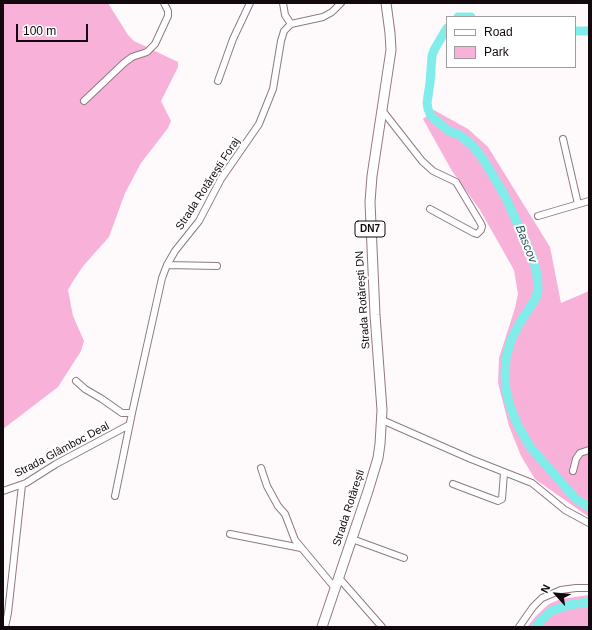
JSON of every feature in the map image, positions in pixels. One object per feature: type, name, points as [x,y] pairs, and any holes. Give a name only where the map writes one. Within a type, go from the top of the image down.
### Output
[{"type":"highway","name":"Strada Rotărești DN","points":[[381,394],[375,315],[370,202],[372,176],[391,50],[386,3]]},
{"type":"highway","name":"Strada Rotărești","points":[[322,627],[376,466],[382,420],[381,394]]},
{"type":"street","points":[[84,102],[124,63],[132,57],[147,52],[156,44],[168,16],[168,11],[164,3]]},
{"type":"street","points":[[218,81],[233,39],[250,3]]},
{"type":"street","points":[[283,3],[285,15],[291,24],[323,17],[332,12],[341,3]]},
{"type":"street","name":"Strada Rotărești Foraj","points":[[115,496],[129,425],[162,278],[175,251],[199,221],[221,179],[259,124],[274,89],[282,36],[284,31],[291,24]]},
{"type":"street","points":[[382,110],[422,161],[433,171],[456,182],[480,222],[482,226],[481,230],[477,234],[474,233],[430,209]]},
{"type":"street","points":[[563,139],[578,204]]},
{"type":"street","points":[[538,216],[589,202]]},
{"type":"street","points":[[167,265],[217,266]]},
{"type":"street","points":[[76,381],[85,389],[122,412],[132,413]]},
{"type":"street","points":[[382,420],[504,473],[532,483],[565,510],[589,523]]},
{"type":"street","name":"Strada Glâmboc Deal","points":[[3,491],[32,480],[56,464],[129,425]]},
{"type":"street","points":[[573,471],[576,459],[580,454],[589,450]]},
{"type":"street","points":[[261,468],[278,506],[285,514],[295,540],[335,588]]},
{"type":"street","points":[[453,484],[498,501],[502,499],[504,473]]},
{"type":"street","points":[[5,627],[8,613],[22,485]]},
{"type":"street","points":[[230,534],[301,548]]},
{"type":"street","points":[[352,539],[404,558]]},
{"type":"street","points":[[339,578],[382,627]]},
{"type":"street","points":[[519,627],[533,606],[542,598],[561,590],[589,588]]},
{"type":"green space","points":[[3,3],[108,3],[128,35],[134,41],[178,62],[178,67],[161,101],[171,121],[168,128],[141,163],[125,193],[109,237],[84,265],[68,290],[73,316],[84,341],[81,351],[58,387],[3,429]]},
{"type":"green space","points":[[434,110],[468,129],[488,147],[550,247],[561,303],[589,291],[589,517],[535,479],[521,456],[509,426],[498,383],[499,358],[518,294],[514,270],[480,210],[452,171],[423,119]]},
{"type":"green space","points":[[589,595],[589,627],[527,627],[549,604],[561,599]]},
{"type":"waterway","name":"Bascov","points":[[446,30],[432,56],[427,103],[428,109],[431,116],[439,123],[449,131],[460,135],[474,147],[485,162],[505,196],[532,256],[537,274],[538,289],[536,298],[519,324],[511,340],[506,358],[506,390],[510,406],[517,424],[531,448],[576,499],[589,507]]},
{"type":"waterway","name":"Bascov","points":[[576,31],[589,31]]},
{"type":"waterway","name":"Bascov","points":[[536,627],[551,611],[569,605],[589,602]]}]
